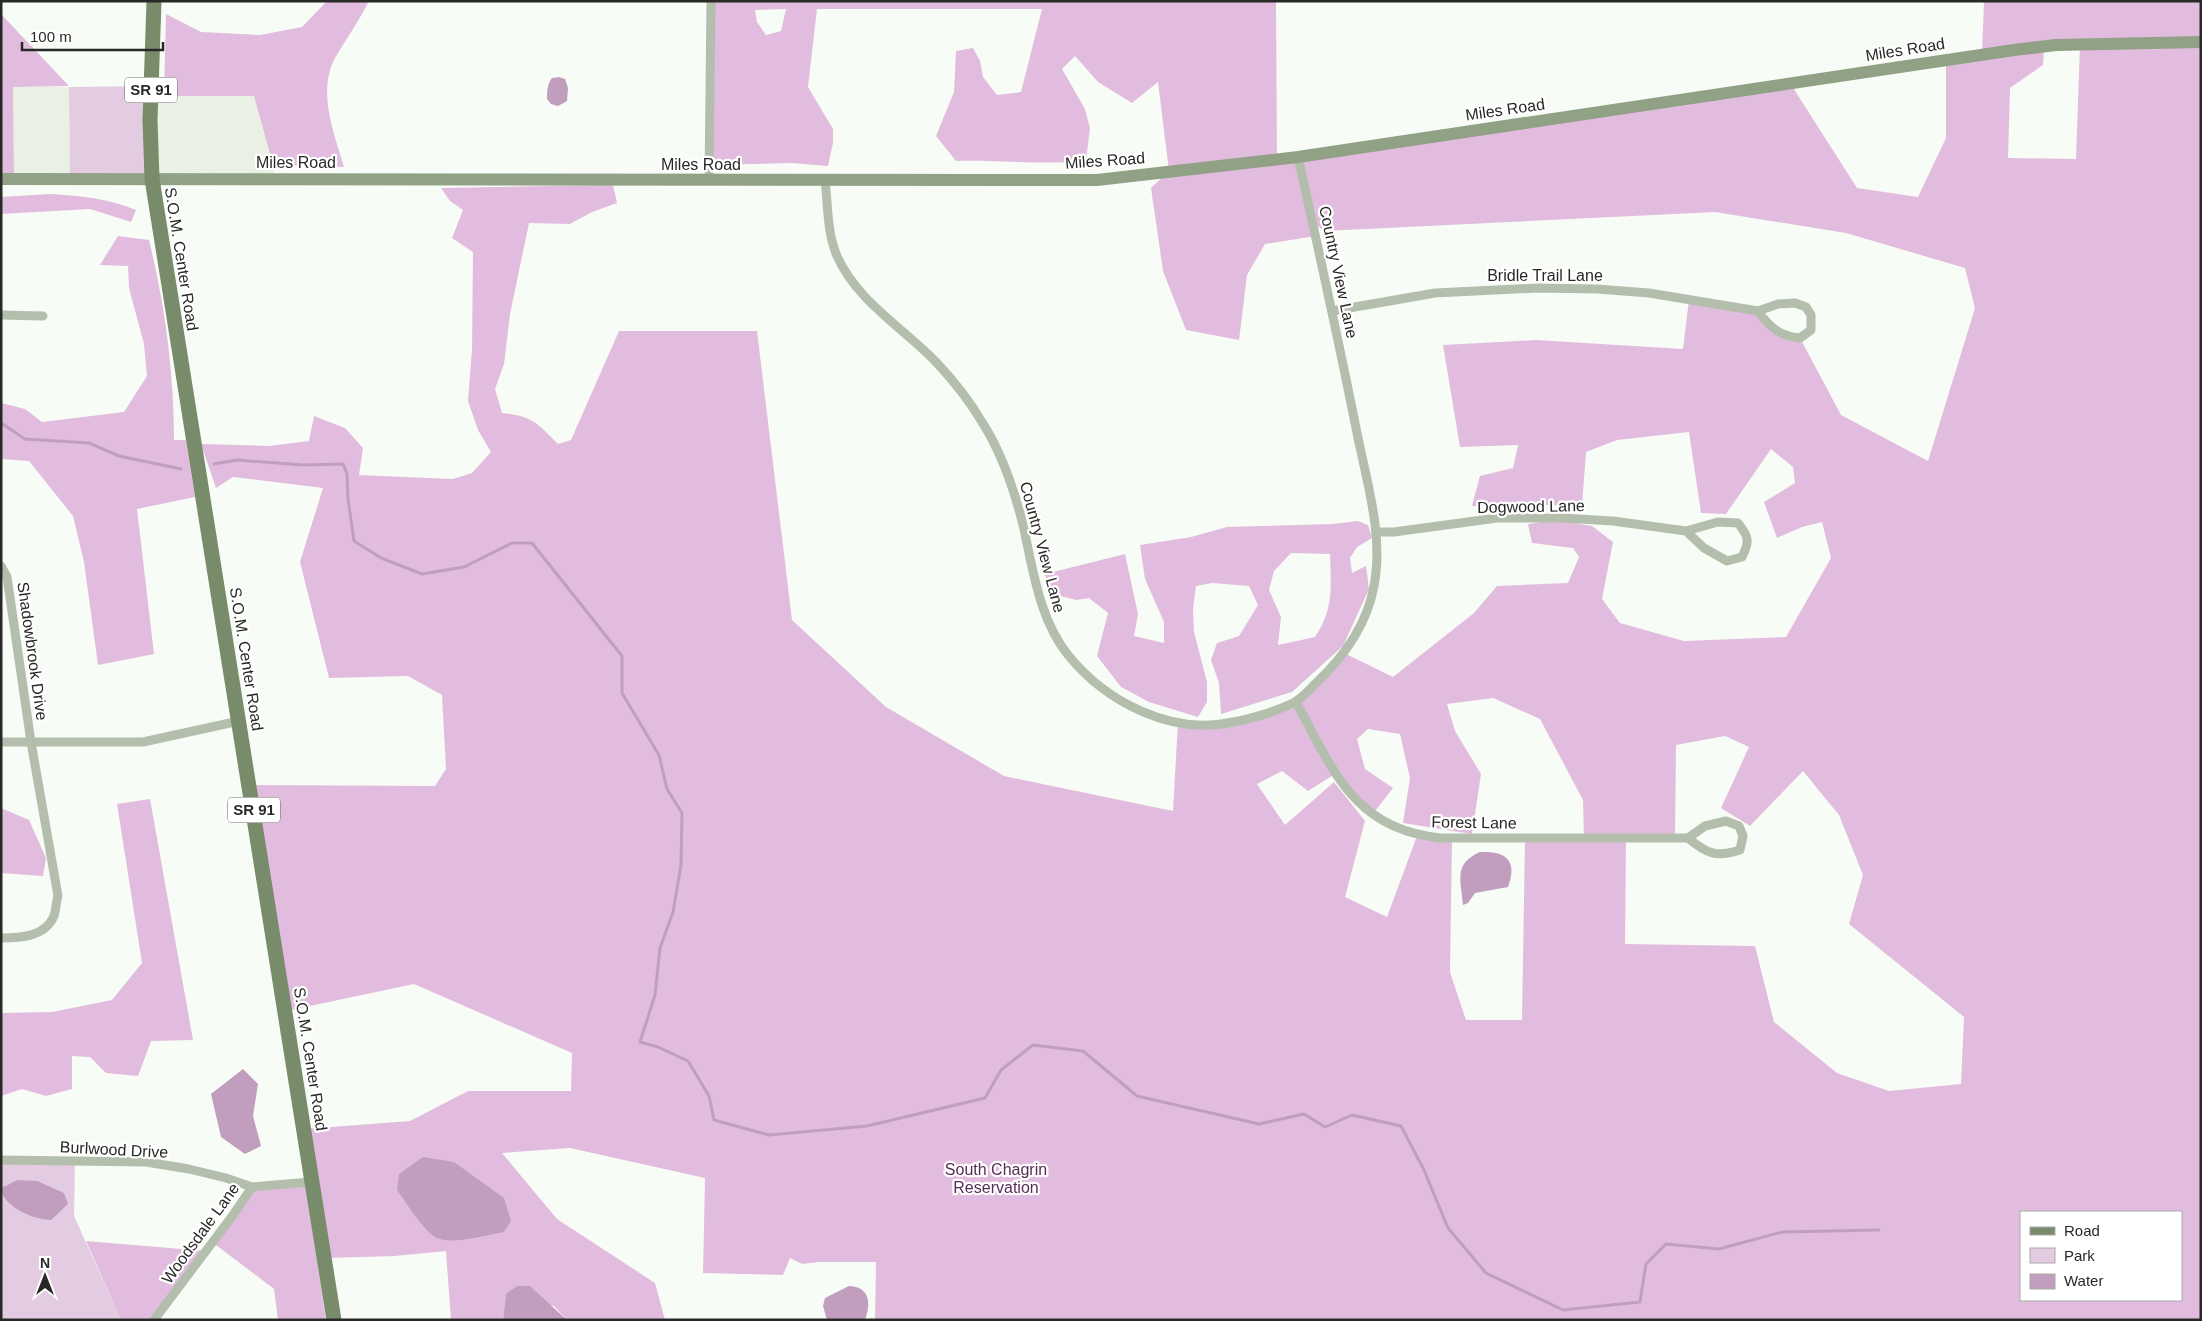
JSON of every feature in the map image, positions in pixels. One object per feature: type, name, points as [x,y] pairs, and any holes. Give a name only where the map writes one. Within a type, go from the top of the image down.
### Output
[{"type":"main road","name":"S.O.M. Center Road","points":[[154,1],[150,120],[152,179],[334,1320]]},
{"type":"main road","name":"Miles Road","points":[[1,179],[1097,180],[1298,157],[2014,50],[2056,45],[2201,42]]},
{"type":"street","points":[[709,180],[711,1]]},
{"type":"street","name":"Country View Lane","points":[[825,180],[830,229],[836,252],[850,281],[935,361],[969,401],[998,451],[1015,495],[1040,599],[1048,622],[1066,652],[1087,676],[1111,696],[1168,721],[1199,726],[1233,723],[1296,702],[1322,678],[1344,653],[1364,620],[1374,586],[1377,532],[1332,311],[1298,157]]},
{"type":"street","name":"Bridle Trail Lane","points":[[1332,311],[1435,294],[1538,288],[1598,289],[1650,294],[1758,311],[1778,304],[1801,305],[1806,307],[1811,314],[1811,330],[1800,338],[1788,337],[1775,331],[1758,311]]},
{"type":"street","points":[[1,315],[43,316]]},
{"type":"street","name":"Dogwood Lane","points":[[1377,532],[1394,532],[1498,518],[1613,520],[1686,531],[1718,522],[1738,523],[1746,534],[1748,545],[1742,557],[1727,562],[1704,548],[1686,531]]},
{"type":"street","name":"Shadowbrook Drive","points":[[1,566],[7,576],[58,896],[54,917],[42,930],[23,938],[1,938]]},
{"type":"street","name":"Forest Lane","points":[[1296,702],[1339,782],[1372,814],[1393,827],[1417,836],[1441,838],[1688,838]]},
{"type":"street","points":[[1,742],[143,742],[239,721]]},
{"type":"street","points":[[1726,821],[1739,826],[1743,836],[1740,850],[1727,854],[1705,852],[1688,838],[1705,826],[1726,821]]},
{"type":"street","name":"Burlwood Drive","points":[[1,1160],[146,1162],[195,1170],[252,1187]]},
{"type":"street","name":"Woodsdale Lane","points":[[154,1320],[252,1187],[311,1182]]},
{"type":"shaded area","points":[[13,87],[69,87],[70,179],[14,179]]},
{"type":"shaded area","points":[[254,95],[276,179],[152,179],[151,96]]},
{"type":"green space","points":[[327,1],[369,1],[335,58],[327,85],[329,113],[344,167],[273,165],[254,96],[164,96],[166,14],[201,32],[260,35],[302,27]]},
{"type":"green space","name":"South Chagrin Reservation","points":[[711,1],[1276,1],[1277,159],[1790,83],[1857,188],[1918,197],[1946,138],[1946,60],[1982,54],[1984,1],[2201,1],[2201,1320],[875,1320],[876,1262],[819,1262],[802,1264],[790,1258],[783,1275],[703,1273],[705,1178],[570,1148],[502,1153],[557,1219],[655,1283],[665,1320],[567,1320],[554,1306],[506,1294],[503,1320],[451,1320],[446,1251],[395,1256],[324,1258],[305,1129],[410,1121],[468,1091],[571,1091],[572,1053],[414,984],[286,1011],[249,785],[435,786],[446,769],[442,695],[408,676],[329,678],[300,562],[323,488],[233,477],[216,488],[201,444],[269,446],[309,441],[314,416],[345,428],[363,448],[359,475],[453,479],[472,473],[491,452],[478,430],[468,401],[472,349],[473,252],[452,238],[463,210],[450,201],[441,188],[613,185],[617,203],[592,212],[570,224],[529,223],[510,314],[504,364],[495,389],[502,413],[521,416],[534,422],[558,444],[571,440],[619,331],[757,331],[792,620],[886,707],[1004,776],[1173,811],[1178,722],[1233,723],[1296,702],[1344,653],[1393,677],[1474,613],[1497,586],[1568,583],[1579,557],[1573,548],[1532,543],[1528,524],[1558,520],[1592,526],[1613,542],[1602,599],[1620,623],[1684,641],[1786,637],[1831,558],[1822,522],[1802,527],[1777,538],[1764,502],[1795,483],[1793,467],[1771,449],[1726,514],[1701,513],[1689,432],[1617,440],[1586,452],[1582,505],[1472,506],[1480,476],[1513,468],[1518,445],[1460,447],[1443,345],[1536,340],[1683,349],[1689,300],[1758,311],[1765,322],[1800,338],[1841,415],[1928,461],[1975,308],[1965,268],[1846,233],[1715,212],[1324,231],[1313,222],[1316,236],[1265,244],[1247,275],[1239,340],[1186,330],[1163,271],[1151,188],[1169,171],[1158,82],[1132,103],[1098,82],[1075,56],[1062,69],[1085,109],[1090,128],[1086,161],[1054,163],[956,161],[936,136],[954,92],[956,51],[973,48],[980,61],[983,77],[997,95],[1021,92],[1042,9],[817,9],[808,87],[833,129],[833,143],[828,166],[791,163],[709,165]],"holes":[[[786,9],[781,31],[766,35],[757,22],[755,10]],[[2080,45],[2076,159],[2008,158],[2010,88],[2043,65],[2044,47]],[[1493,698],[1540,719],[1583,800],[1584,838],[1525,838],[1522,1020],[1466,1020],[1450,972],[1452,838],[1417,836],[1387,917],[1345,897],[1365,821],[1334,782],[1285,825],[1257,784],[1282,771],[1308,791],[1335,774],[1372,815],[1393,788],[1365,769],[1357,739],[1368,729],[1400,734],[1410,778],[1403,823],[1472,834],[1481,774],[1455,731],[1447,704]],[[1725,736],[1749,747],[1721,808],[1750,826],[1803,771],[1839,815],[1863,875],[1849,924],[1964,1017],[1961,1084],[1889,1091],[1837,1073],[1774,1022],[1755,946],[1625,944],[1626,838],[1675,838],[1676,745]]]},
{"type":"green space","points":[[1,14],[69,86],[13,87],[14,179],[1,179]]},
{"type":"green space","points":[[151,86],[152,179],[70,179],[69,87]]},
{"type":"green space","points":[[50,194],[104,200],[136,210],[131,222],[90,209],[1,214],[1,197]]},
{"type":"green space","points":[[118,236],[149,240],[160,289],[168,339],[174,440],[186,440],[195,497],[137,509],[154,654],[98,665],[84,562],[73,516],[29,461],[1,459],[1,403],[25,409],[42,422],[124,412],[147,376],[144,344],[129,288],[128,266],[100,265]]},
{"type":"green space","points":[[1358,521],[1368,525],[1372,538],[1357,547],[1350,558],[1352,573],[1366,566],[1369,589],[1343,646],[1292,692],[1221,714],[1219,683],[1211,660],[1217,643],[1239,636],[1258,605],[1249,586],[1212,583],[1196,586],[1193,609],[1194,632],[1207,682],[1207,702],[1198,717],[1149,702],[1121,687],[1097,656],[1108,613],[1089,598],[1076,600],[1049,593],[1045,574],[1125,554],[1138,614],[1134,636],[1164,643],[1164,622],[1145,579],[1140,545],[1191,537],[1227,527],[1333,524]],"holes":[[[1291,553],[1330,554],[1330,597],[1326,617],[1321,627],[1315,637],[1278,645],[1281,617],[1269,590],[1274,571]]]},
{"type":"green space","points":[[150,799],[193,1040],[151,1041],[138,1076],[106,1073],[90,1057],[72,1056],[72,1089],[46,1096],[22,1089],[1,1096],[1,1013],[52,1012],[112,1000],[142,963],[117,804]]},
{"type":"green space","points":[[1,808],[29,820],[46,858],[43,876],[1,873]]},
{"type":"green space","points":[[1,1160],[75,1161],[74,1216],[121,1320],[1,1320]]},
{"type":"green space","points":[[305,1182],[326,1320],[278,1320],[274,1289],[212,1242],[252,1187]]},
{"type":"green space","points":[[86,1241],[206,1251],[154,1320],[121,1320]]},
{"type":"water","points":[[559,77],[565,79],[568,88],[567,101],[558,106],[551,104],[547,99],[547,93],[552,78]]},
{"type":"water","points":[[1480,852],[1497,853],[1508,859],[1512,870],[1511,878],[1508,887],[1475,893],[1468,903],[1463,905],[1460,880],[1462,867],[1471,857]]},
{"type":"water","points":[[243,1069],[258,1084],[253,1116],[261,1146],[245,1154],[221,1137],[211,1094]]},
{"type":"water","points":[[423,1157],[454,1162],[504,1198],[511,1221],[504,1232],[470,1239],[451,1240],[443,1240],[432,1235],[421,1224],[397,1190],[399,1174]]},
{"type":"water","points":[[17,1180],[37,1181],[64,1193],[68,1204],[51,1220],[28,1215],[12,1206],[2,1194],[1,1187]]},
{"type":"water","points":[[517,1286],[530,1286],[567,1320],[503,1320],[506,1294]]},
{"type":"water","points":[[849,1286],[861,1289],[867,1297],[868,1308],[865,1320],[827,1320],[823,1306],[825,1298]]},
{"type":"waterway","points":[[1,423],[25,439],[89,443],[119,456],[181,469]]},
{"type":"waterway","points":[[214,464],[237,460],[303,465],[343,464],[347,474],[348,499],[354,541],[381,558],[422,574],[464,567],[512,543],[532,543],[622,656],[622,693],[659,755],[667,789],[682,813],[681,865],[673,912],[660,948],[655,995],[640,1042],[658,1047],[688,1061],[709,1096],[714,1120],[769,1135],[867,1126],[985,1098],[1001,1070],[1033,1045],[1083,1051],[1137,1096],[1259,1124],[1304,1114],[1325,1127],[1352,1115],[1401,1126],[1424,1170],[1448,1228],[1486,1273],[1563,1310],[1640,1302],[1646,1264],[1666,1244],[1719,1249],[1782,1232],[1879,1230]]}]
